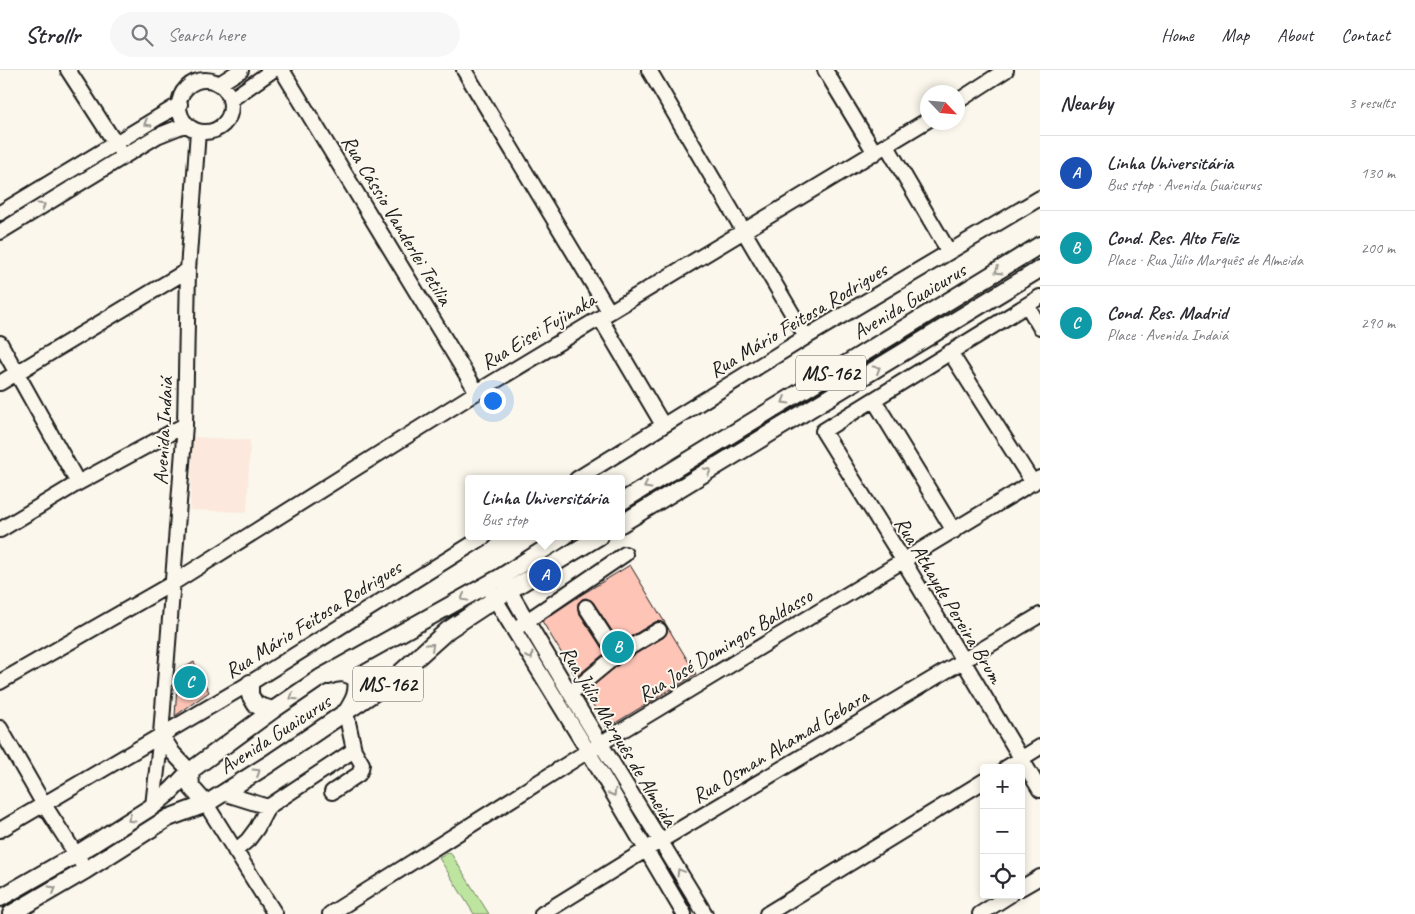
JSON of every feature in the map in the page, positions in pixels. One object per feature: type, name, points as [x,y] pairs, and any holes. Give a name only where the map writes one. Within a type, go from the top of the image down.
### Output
[{"type":"main road","name":"Avenida Guaicurus","points":[[625,500],[1040,245]]},
{"type":"main road","name":"Avenida Guaicurus","points":[[625,522],[1040,269]]},
{"type":"main road","name":"Avenida Guaicurus","points":[[11,914],[86,870],[168,818],[210,810],[223,793],[390,682],[498,588],[560,540]]},
{"type":"main road","name":"Avenida Guaicurus","points":[[0,898],[77,854],[153,806],[190,772],[273,710],[320,678],[592,540]]},
{"type":"main road","points":[[320,678],[339,673],[349,674],[356,679],[358,690],[346,713]]},
{"type":"main road","points":[[250,683],[250,695],[256,705],[273,710]]},
{"type":"main road","points":[[190,772],[191,787],[210,810]]},
{"type":"street","points":[[68,70],[123,156]]},
{"type":"street","points":[[219,84],[241,70]]},
{"type":"street","points":[[230,100],[273,70]]},
{"type":"street","name":"Rua Cássio Vanderlei Tetilia","points":[[282,70],[477,392]]},
{"type":"street","points":[[464,70],[605,314],[663,425]]},
{"type":"street","points":[[649,70],[806,337]]},
{"type":"street","points":[[825,70],[881,149],[949,252]]},
{"type":"street","points":[[965,96],[1006,70]]},
{"type":"street","points":[[0,232],[157,136],[192,127],[213,130],[220,127],[230,115],[230,100],[224,88],[199,75],[183,94],[180,104],[181,115],[192,127]]},
{"type":"street","points":[[0,213],[180,104]]},
{"type":"street","name":"Rua Eisei Fujinaka","points":[[0,682],[173,583],[477,392],[920,125]]},
{"type":"street","name":"Avenida Indaiá","points":[[153,806],[162,734],[185,425],[192,127]]},
{"type":"street","name":"Rua Mário Feitosa Rodrigues","points":[[583,475],[806,337],[1040,198]]},
{"type":"street","points":[[0,383],[188,270]]},
{"type":"street","points":[[954,531],[874,400],[1040,297]]},
{"type":"street","points":[[1027,305],[1040,327]]},
{"type":"street","points":[[0,343],[78,483]]},
{"type":"street","points":[[950,352],[1036,480]]},
{"type":"street","name":"Rua Athayde Pereira Brum","points":[[874,400],[822,431],[903,560],[1040,790]]},
{"type":"street","points":[[0,530],[78,483],[185,425]]},
{"type":"street","name":"Rua José Domingos Baldasso","points":[[330,914],[594,748],[1036,480]]},
{"type":"street","name":"Rua Mário Feitosa Rodrigues","points":[[0,830],[250,683],[479,540]]},
{"type":"street","points":[[514,629],[625,554]]},
{"type":"street","name":"Rua Júlio Marquês de Almeida","points":[[498,588],[526,622],[571,693],[594,748],[645,850],[684,914]]},
{"type":"street","name":"Rua Júlio Marquês de Almeida","points":[[498,588],[514,629],[594,748],[660,841],[705,914]]},
{"type":"street","points":[[586,607],[617,655]]},
{"type":"street","name":"Rua Osman Ahamad Gebara","points":[[542,914],[645,850],[1040,615]]},
{"type":"street","points":[[571,693],[617,655],[659,630]]},
{"type":"street","points":[[332,792],[358,774],[362,769],[362,764],[354,750],[346,713]]},
{"type":"street","points":[[0,728],[43,803],[86,870]]},
{"type":"street","points":[[162,734],[173,753],[190,772]]},
{"type":"street","points":[[1012,764],[1040,747]]},
{"type":"street","points":[[235,851],[248,840],[257,828],[268,807],[354,750]]},
{"type":"street","points":[[767,914],[980,783]]},
{"type":"street","points":[[223,793],[268,807]]},
{"type":"street","points":[[210,810],[275,914]]},
{"type":"street","points":[[1025,886],[1040,877]]},
{"type":"street","points":[[980,914],[1004,899]]},
{"type":"shaded area","points":[[193,437],[250,440],[247,512],[190,510]]},
{"type":"green space","points":[[450,852],[489,914],[474,914],[439,858]]},
{"type":"building","points":[[630,565],[696,674],[607,728],[585,692],[622,662],[664,637],[668,630],[666,625],[659,621],[655,622],[620,643],[593,602],[586,598],[582,599],[578,603],[578,611],[605,653],[576,677],[542,621]]},
{"type":"building","points":[[194,662],[209,692],[175,716],[178,672]]},
{"type":"place","name":"Linha Universitária","points":[[545,575]]},
{"type":"place","name":"Cond. Res. Alto Feliz","points":[[618,647]]},
{"type":"place","name":"Cond. Res. Madrid","points":[[190,682]]}]
